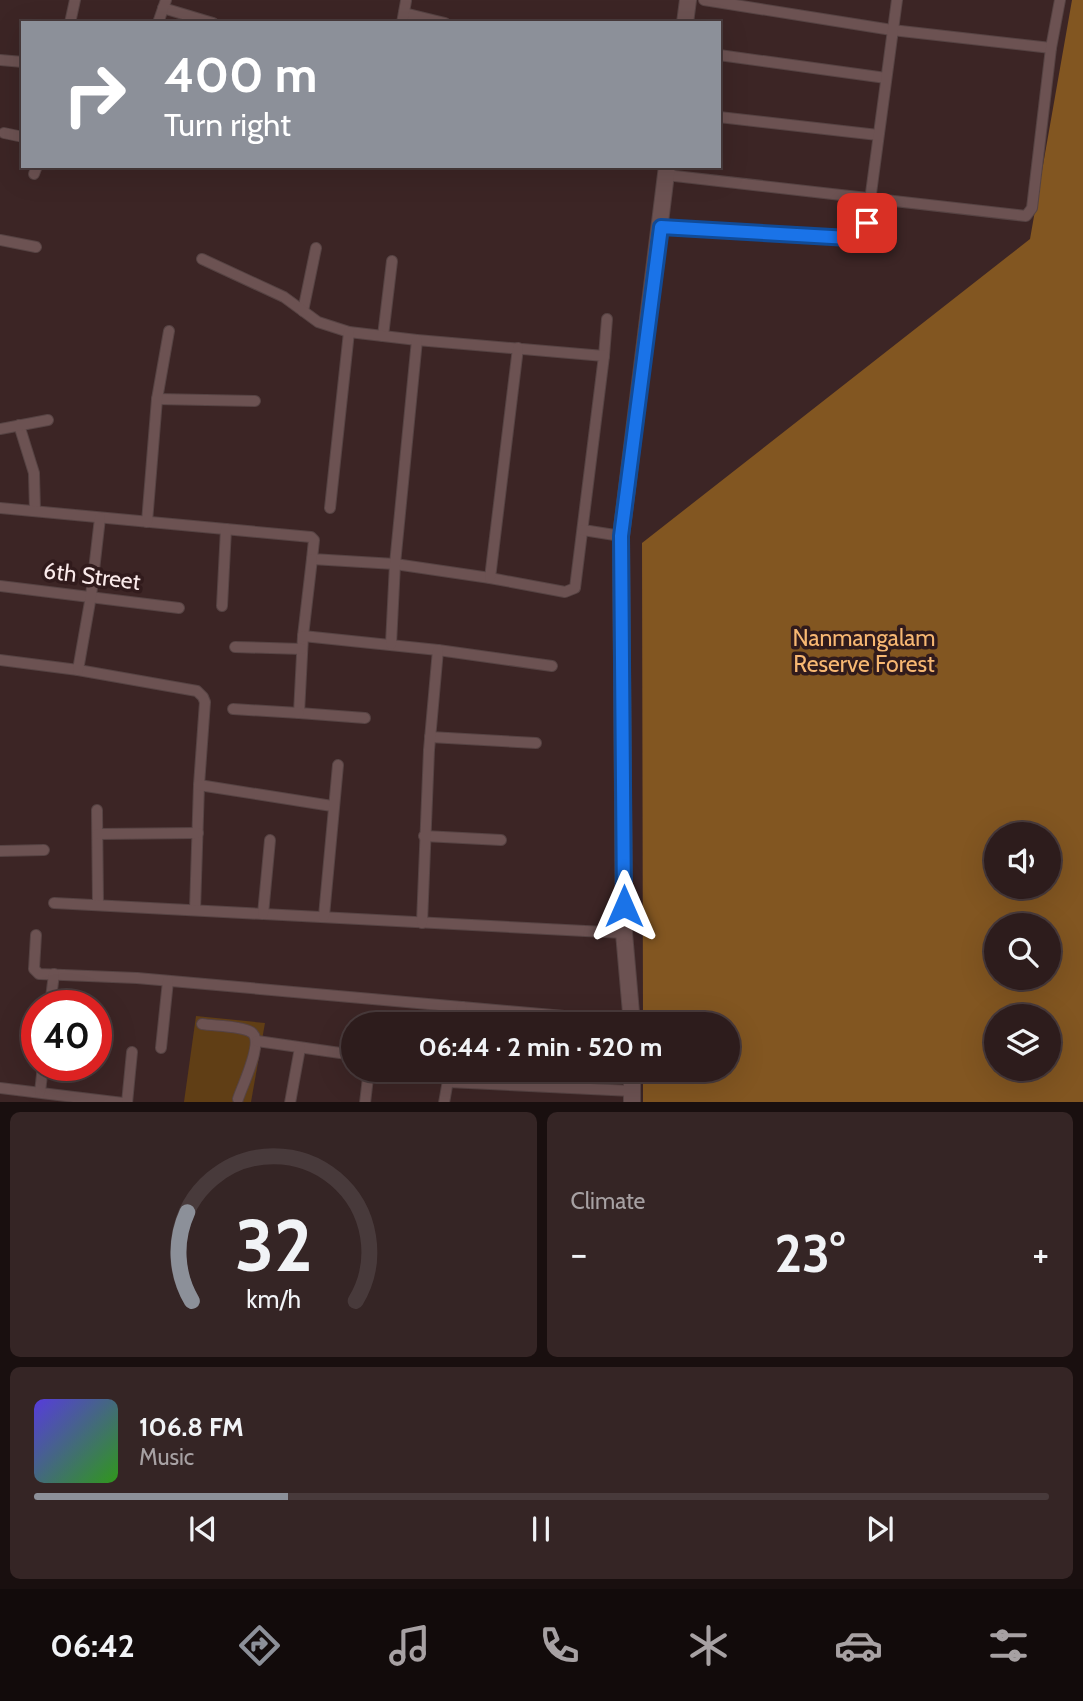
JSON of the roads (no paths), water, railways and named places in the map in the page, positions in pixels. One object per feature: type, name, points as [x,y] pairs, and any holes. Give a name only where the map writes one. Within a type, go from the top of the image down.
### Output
[{"type":"street","points":[[71,21],[75,0]]},
{"type":"street","points":[[685,21],[688,0]]},
{"type":"street","points":[[704,0],[892,30],[1052,48]]},
{"type":"street","points":[[661,227],[849,238],[864,230],[897,0]]},
{"type":"street","points":[[631,1012],[624,933],[621,536],[667,171],[869,199],[1026,216],[1032,208],[1060,0]]},
{"type":"street","points":[[406,1],[403,18],[428,21]]},
{"type":"street","points":[[159,21],[165,4],[209,21]]},
{"type":"street","points":[[721,55],[886,78]]},
{"type":"street","points":[[0,60],[21,62]]},
{"type":"street","points":[[721,117],[878,135]]},
{"type":"street","points":[[4,133],[21,137]]},
{"type":"street","points":[[0,240],[36,247]]},
{"type":"street","points":[[303,311],[316,248]]},
{"type":"street","points":[[202,259],[284,297],[318,322],[349,332],[604,356]]},
{"type":"street","points":[[383,336],[392,261]]},
{"type":"street","points":[[312,559],[396,564],[571,591],[577,584],[607,319]]},
{"type":"street","points":[[147,522],[157,399],[169,331]]},
{"type":"street","points":[[330,508],[349,332]]},
{"type":"street","points":[[391,644],[417,340]]},
{"type":"street","points":[[490,578],[518,348]]},
{"type":"street","points":[[157,399],[255,401]]},
{"type":"street","points":[[0,429],[48,420]]},
{"type":"street","points":[[19,425],[34,473],[35,511]]},
{"type":"street","points":[[0,508],[311,537],[314,540],[303,636],[299,713]]},
{"type":"street","points":[[78,670],[91,596],[100,518]]},
{"type":"street","points":[[222,606],[226,530]]},
{"type":"street","points":[[583,530],[621,536]]},
{"type":"street","name":"6th Street","points":[[0,586],[179,608]]},
{"type":"street","points":[[303,636],[391,644],[552,666]]},
{"type":"street","points":[[235,647],[302,649]]},
{"type":"street","points":[[422,923],[424,836],[438,650]]},
{"type":"street","points":[[0,660],[78,670],[200,692],[205,702],[195,910]]},
{"type":"street","points":[[233,709],[365,718]]},
{"type":"street","points":[[430,737],[536,743]]},
{"type":"street","points":[[324,916],[332,806],[338,765]]},
{"type":"street","points":[[199,785],[332,806]]},
{"type":"street","points":[[97,810],[98,905]]},
{"type":"street","points":[[98,834],[198,833]]},
{"type":"street","points":[[424,836],[502,840]]},
{"type":"street","points":[[263,914],[270,840]]},
{"type":"street","points":[[0,851],[44,850]]},
{"type":"street","points":[[54,903],[624,933]]},
{"type":"street","points":[[36,936],[35,973],[168,981],[515,1012]]},
{"type":"street","points":[[52,990],[54,974]]},
{"type":"street","points":[[161,1048],[168,981]]},
{"type":"street","points":[[461,1012],[462,1007]]},
{"type":"street","points":[[202,1024],[252,1032],[257,1041],[238,1098]]},
{"type":"street","points":[[257,1041],[341,1053]]},
{"type":"street","points":[[290,1102],[300,1048]]},
{"type":"street","points":[[0,1088],[125,1102],[132,1052]]},
{"type":"street","points":[[40,1092],[41,1081]]},
{"type":"street","points":[[365,1102],[367,1082]]},
{"type":"street","points":[[444,1102],[448,1082],[632,1097]]},
{"type":"park label","name":"Nanmangalam Reserve Forest","points":[[864,651]]}]
